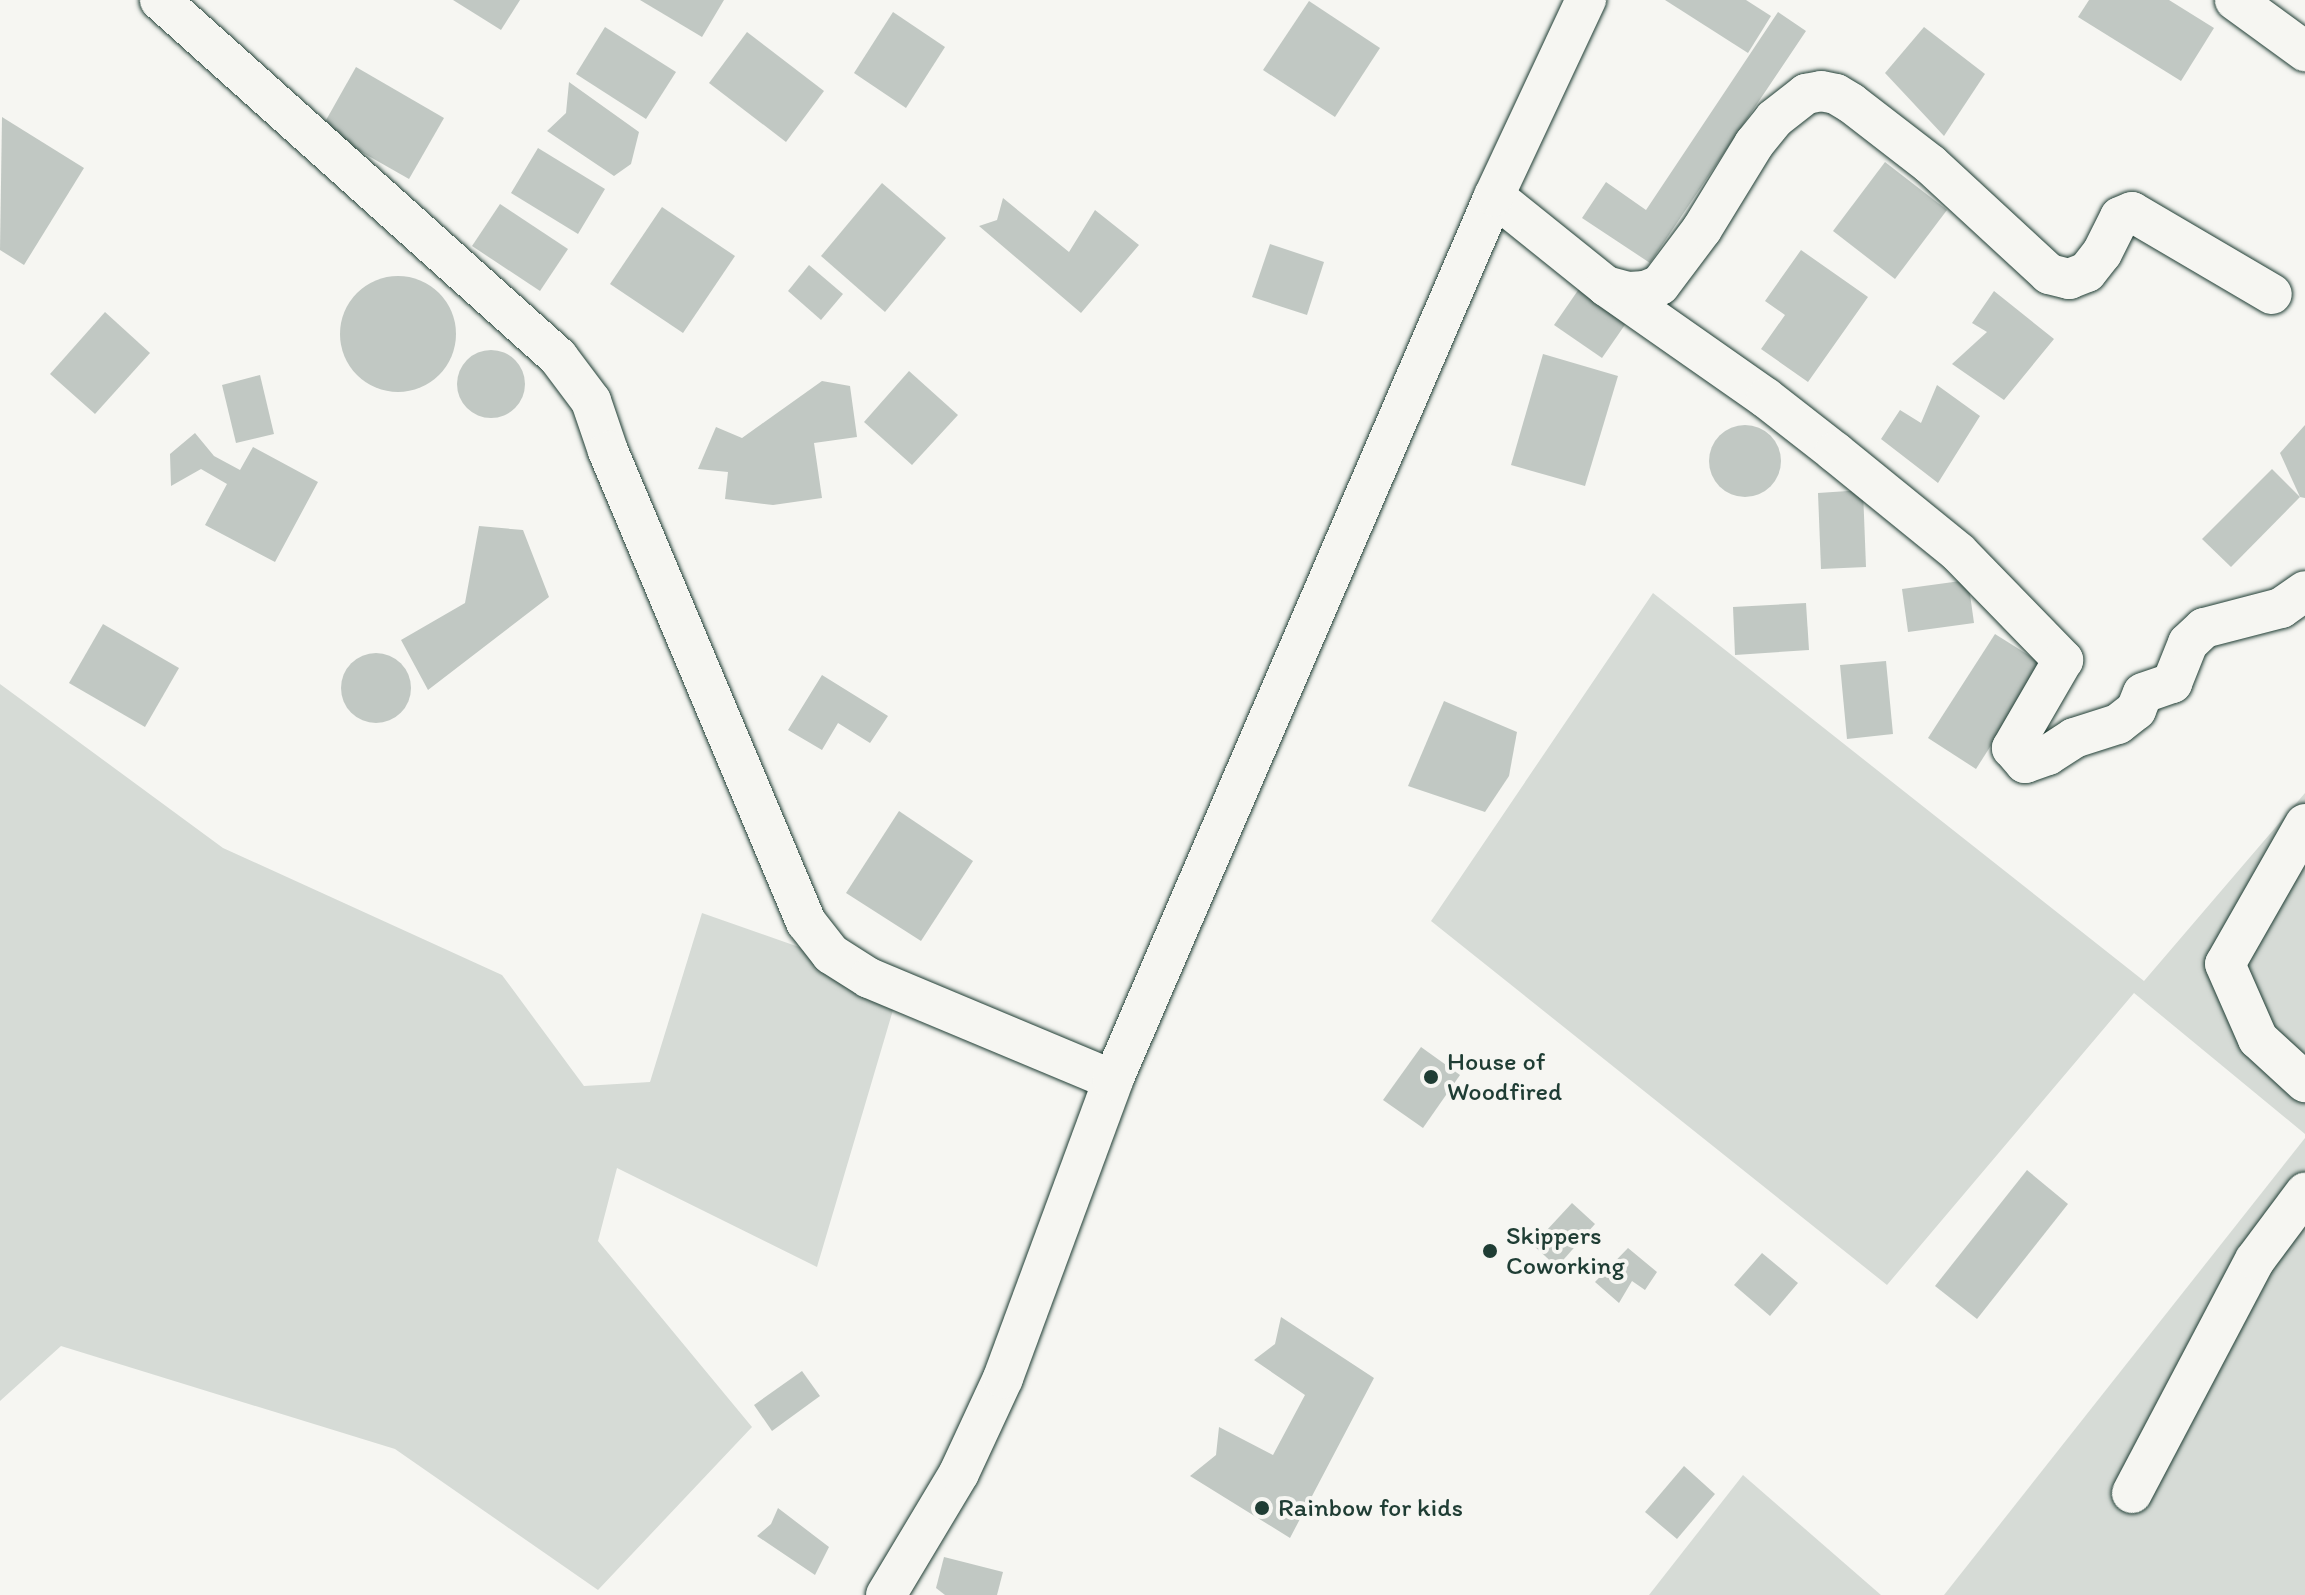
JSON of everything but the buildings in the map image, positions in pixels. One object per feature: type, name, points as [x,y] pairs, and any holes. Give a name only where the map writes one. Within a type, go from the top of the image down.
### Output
[{"type":"street","points":[[160,0],[558,357],[591,401],[608,451],[806,922],[831,954],[869,978],[1113,1080]]},
{"type":"street","points":[[886,1595],[959,1473],[1003,1378],[1113,1080],[1494,196],[1586,0]]},
{"type":"street","points":[[2235,0],[2305,51]]},
{"type":"street","points":[[1606,286],[1629,292],[1645,291],[1660,285],[1702,229],[1754,144],[1774,119],[1797,99],[1821,91],[1836,94],[1851,103],[1930,164],[2049,274],[2069,279],[2087,272],[2102,253],[2120,217],[2132,212],[2272,294]]},
{"type":"street","points":[[1494,196],[1606,286],[1766,398],[1958,552],[2063,660],[2012,748],[2025,763],[2048,755],[2074,738],[2118,724],[2136,710],[2143,693],[2172,683],[2188,643],[2204,628],[2281,608],[2305,591]]},
{"type":"street","points":[[2305,824],[2225,964],[2258,1039],[2305,1082]]},
{"type":"street","points":[[2132,1493],[2255,1260],[2305,1193]]},
{"type":"shaded area","points":[[1653,593],[2144,981],[2305,793],[2305,1134],[2134,993],[1887,1285],[1431,921]]},
{"type":"shaded area","points":[[0,684],[223,848],[502,975],[584,1086],[650,1082],[702,913],[901,983],[817,1267],[617,1168],[598,1241],[752,1427],[598,1590],[395,1449],[61,1346],[0,1401]]},
{"type":"shaded area","points":[[2305,1138],[2305,1595],[1944,1595]]},
{"type":"shaded area","points":[[1743,1475],[1881,1595],[1649,1595]]},
{"type":"place","name":"House of Woodfired","points":[[1431,1077]]},
{"type":"place","name":"Skippers Coworking","points":[[1490,1251]]},
{"type":"place","name":"Rainbow for kids","points":[[1262,1508]]}]
